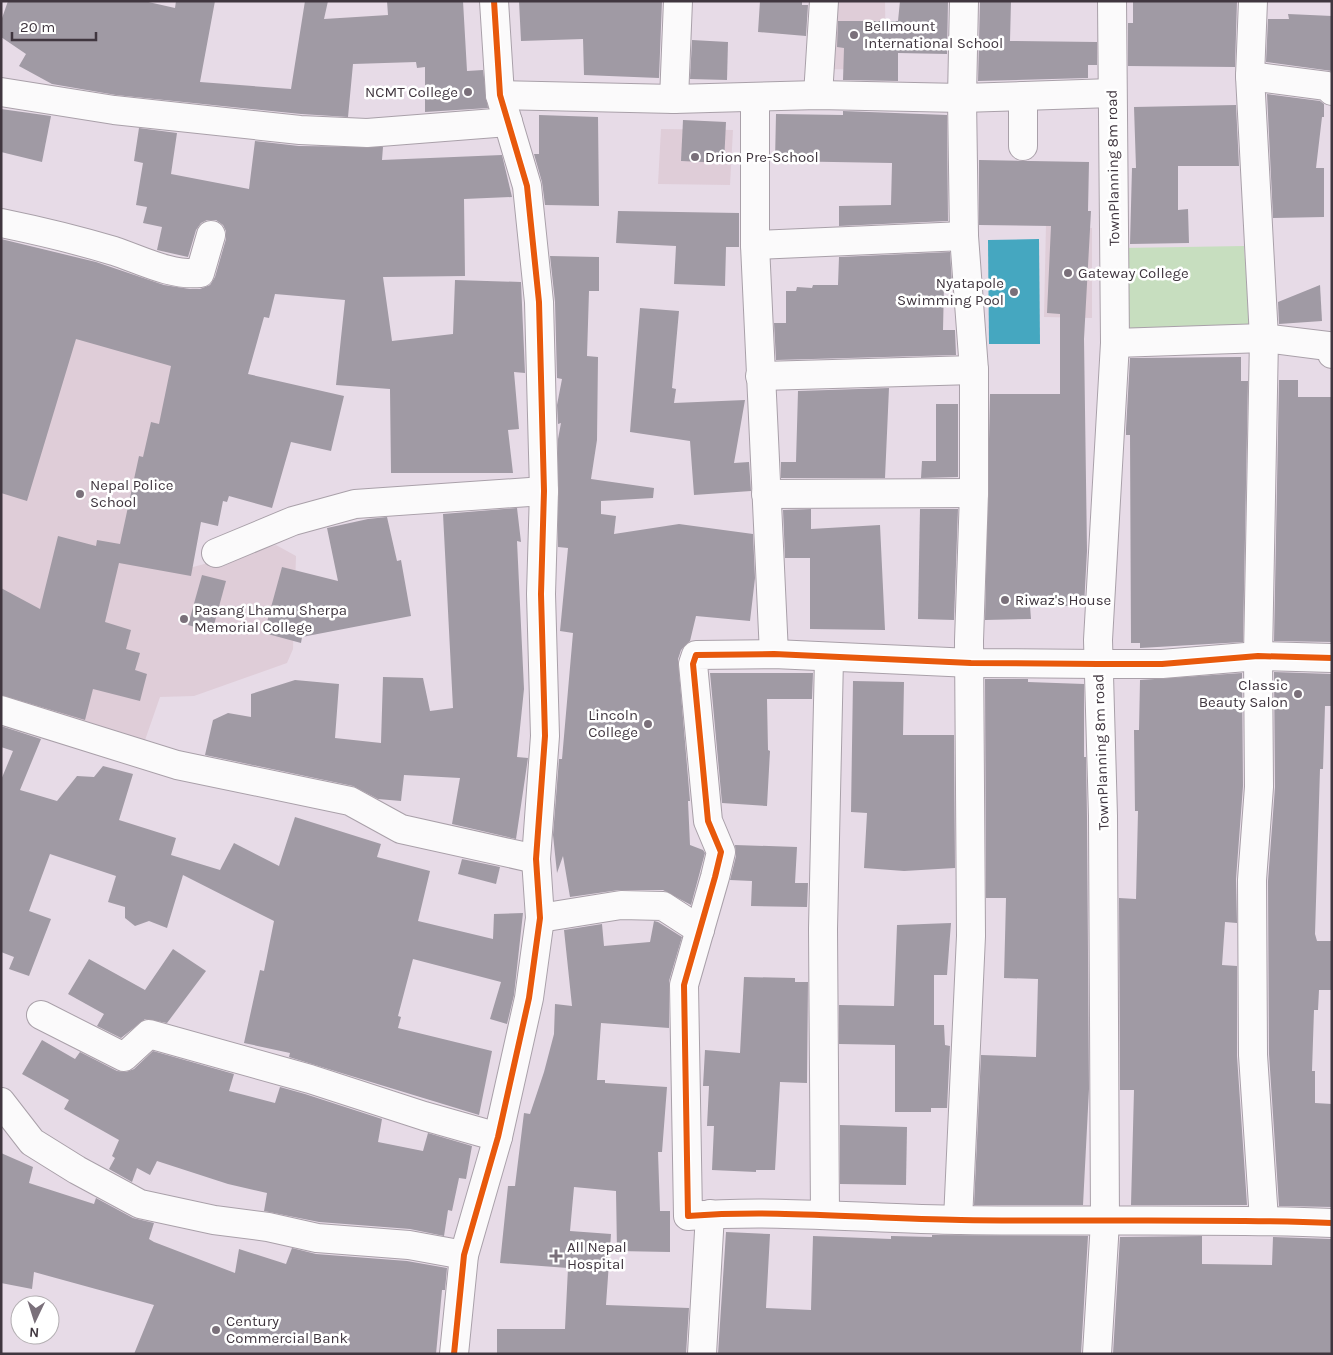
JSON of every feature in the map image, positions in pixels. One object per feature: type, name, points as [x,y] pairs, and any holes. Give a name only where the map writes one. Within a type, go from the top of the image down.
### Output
[{"type":"street","points":[[454,1354],[464,1255],[498,1137],[529,998],[540,918],[536,859],[545,736],[541,594],[544,491],[539,302],[527,186],[500,95],[494,1]]},
{"type":"street","points":[[674,99],[678,1]]},
{"type":"street","points":[[818,95],[824,1]]},
{"type":"street","points":[[958,1220],[970,936],[971,663],[969,641],[974,493],[974,370],[964,236],[962,98],[964,1]]},
{"type":"street","name":"TownPlanning 8m road","points":[[1098,1354],[1106,1222],[1104,816],[1098,664],[1115,343],[1112,1]]},
{"type":"street","points":[[1253,1],[1250,76],[1264,338],[1258,656],[1259,787],[1252,880],[1253,1055],[1264,1220]]},
{"type":"street","points":[[1250,76],[1328,86],[1332,91]]},
{"type":"street","points":[[1,92],[114,110],[300,130],[366,133],[508,122]]},
{"type":"street","points":[[500,95],[674,99],[818,95],[962,98],[1112,92]]},
{"type":"street","points":[[1023,96],[1023,146]]},
{"type":"street","points":[[755,97],[755,245],[774,654]]},
{"type":"street","points":[[1,224],[60,235],[165,268],[192,274],[200,273],[211,235]]},
{"type":"street","points":[[755,245],[964,236]]},
{"type":"street","points":[[1115,343],[1264,338],[1328,346],[1332,354]]},
{"type":"street","points":[[760,376],[974,370]]},
{"type":"street","points":[[216,554],[293,521],[355,504],[544,491]]},
{"type":"street","points":[[766,494],[974,493]]},
{"type":"street","points":[[1332,658],[1258,656],[1162,664],[1098,664],[971,663],[774,654],[696,655],[694,660],[708,821],[720,852],[684,985],[688,1216],[710,1214],[825,1215],[958,1220],[1106,1222],[1264,1220],[1332,1223]]},
{"type":"street","points":[[825,1215],[824,929],[829,658]]},
{"type":"street","points":[[1,710],[177,765],[350,801],[401,829],[536,859]]},
{"type":"street","points":[[540,918],[621,905],[663,906],[700,930]]},
{"type":"street","points":[[41,1015],[124,1057],[149,1034],[301,1076],[424,1116],[498,1137]]},
{"type":"street","points":[[1,1102],[32,1142],[77,1170],[140,1204],[214,1220],[268,1227],[317,1238],[409,1245],[464,1255]]},
{"type":"street","points":[[702,1354],[710,1214]]},
{"type":"shaded area","name":"Bellmount International School","points":[[823,1],[885,1],[886,70],[822,69]]},
{"type":"shaded area","name":"Drion Pre-School","points":[[661,129],[733,130],[730,185],[658,184]]},
{"type":"shaded area","name":"Gateway College","points":[[1046,224],[1092,228],[1092,318],[1044,317]]},
{"type":"shaded area","name":"Nepal Police School","points":[[46,292],[189,335],[150,542],[87,551],[65,650],[1,605],[1,446]]},
{"type":"shaded area","name":"Pasang Lhamu Sherpa Memorial College","points":[[276,545],[296,556],[293,649],[287,663],[194,696],[160,697],[144,743],[1,703],[1,685],[88,553],[178,571]]},
{"type":"green space","points":[[1244,246],[1250,327],[1130,330],[1122,248]]},
{"type":"water","name":"Nyatapole Swimming Pool","points":[[1039,239],[1040,344],[989,344],[988,240]]},
{"type":"building","points":[[8,1],[144,1],[175,8],[176,1],[215,1],[200,82],[291,89],[305,1],[328,1],[324,19],[388,15],[387,1],[463,1],[467,71],[483,70],[488,108],[425,112],[425,67],[417,68],[416,62],[353,64],[348,117],[116,95],[52,84],[19,66],[26,54],[1,37],[1,21]]},
{"type":"building","points":[[519,1],[662,1],[659,78],[584,75],[583,39],[521,41]]},
{"type":"building","points":[[760,1],[802,1],[802,5],[808,5],[806,36],[758,32]]},
{"type":"building","points":[[900,1],[948,1],[947,54],[898,53],[898,81],[843,80],[844,48],[837,47],[838,21],[898,21]]},
{"type":"building","points":[[980,1],[1011,1],[1010,41],[1097,42],[1097,65],[1088,65],[1088,78],[978,81]]},
{"type":"building","points":[[1133,1],[1237,1],[1235,67],[1128,66],[1128,23],[1133,23]]},
{"type":"building","points":[[1288,14],[1332,16],[1332,71],[1266,62],[1268,19],[1289,19]]},
{"type":"building","points":[[692,40],[728,42],[727,80],[690,79]]},
{"type":"building","points":[[1267,94],[1320,101],[1324,104],[1324,117],[1322,117],[1316,168],[1324,168],[1324,217],[1273,218]]},
{"type":"building","points":[[1236,105],[1239,166],[1178,166],[1178,210],[1188,209],[1189,243],[1130,244],[1132,168],[1136,168],[1134,107]]},
{"type":"building","points":[[1,109],[51,116],[42,162],[1,152]]},
{"type":"building","points":[[843,111],[947,115],[948,221],[839,226],[839,206],[891,205],[892,163],[775,161],[776,114],[843,115]]},
{"type":"building","points":[[539,115],[598,117],[599,206],[545,205],[542,182],[534,154],[539,154]]},
{"type":"building","points":[[683,120],[726,122],[724,163],[681,161]]},
{"type":"building","points":[[139,128],[177,133],[171,174],[249,189],[255,141],[299,146],[383,147],[382,160],[502,155],[512,197],[464,199],[465,276],[383,277],[392,341],[453,334],[455,280],[521,282],[525,373],[514,372],[519,429],[508,430],[513,473],[391,473],[390,389],[336,385],[345,300],[275,294],[269,318],[264,317],[248,374],[344,396],[331,451],[291,442],[272,508],[229,496],[227,502],[223,501],[218,526],[201,522],[191,576],[119,563],[105,622],[131,630],[126,649],[140,653],[135,670],[147,674],[140,701],[93,689],[85,720],[1,695],[1,588],[40,609],[58,536],[96,546],[97,540],[120,544],[139,456],[143,457],[151,422],[159,424],[171,366],[76,339],[27,501],[1,493],[1,239],[96,262],[164,285],[200,289],[210,285],[215,277],[226,239],[226,231],[223,225],[216,220],[207,220],[201,223],[196,230],[188,257],[157,250],[162,227],[143,223],[147,207],[136,205],[143,163],[134,161]]},
{"type":"building","points":[[979,160],[1089,162],[1088,211],[1091,211],[1084,339],[1087,551],[1084,606],[1030,606],[1031,619],[985,620],[990,394],[1060,394],[1060,314],[1047,313],[1051,226],[979,225]]},
{"type":"building","points":[[618,211],[739,213],[739,247],[726,247],[725,286],[674,284],[676,246],[616,243]]},
{"type":"building","points":[[950,252],[952,284],[944,284],[943,330],[955,330],[956,355],[776,360],[774,323],[786,323],[786,291],[796,291],[797,287],[812,288],[813,285],[838,285],[839,257]]},
{"type":"building","points":[[550,256],[599,257],[599,291],[589,291],[587,356],[598,357],[597,440],[591,479],[654,488],[653,498],[601,501],[601,514],[616,516],[614,534],[679,524],[753,534],[755,578],[750,621],[696,616],[690,641],[681,650],[678,659],[690,801],[688,801],[690,845],[703,850],[705,853],[691,905],[663,890],[619,890],[570,897],[563,856],[557,873],[553,835],[559,759],[562,759],[573,633],[560,631],[568,548],[558,547],[558,439],[561,423],[558,424],[557,405],[562,379],[557,378],[555,302]]},
{"type":"building","points":[[1320,285],[1322,321],[1279,324],[1278,302]]},
{"type":"building","points":[[640,308],[679,311],[672,388],[676,389],[674,403],[745,400],[734,463],[749,462],[751,491],[694,495],[690,441],[630,432]]},
{"type":"building","points":[[1241,357],[1241,381],[1248,381],[1243,642],[1140,648],[1140,643],[1131,643],[1130,435],[1126,435],[1130,358]]},
{"type":"building","points":[[1279,380],[1298,380],[1298,397],[1332,397],[1332,642],[1274,641]]},
{"type":"building","points":[[889,388],[885,478],[781,478],[781,462],[796,462],[798,391]]},
{"type":"building","points":[[936,404],[958,404],[958,477],[921,478],[922,461],[936,461]]},
{"type":"building","points":[[517,508],[521,542],[517,541],[524,689],[517,757],[528,758],[516,839],[452,824],[460,778],[404,775],[401,801],[378,799],[353,786],[205,755],[213,720],[228,713],[251,717],[251,694],[295,680],[339,684],[335,738],[381,743],[383,677],[423,678],[430,711],[453,708],[443,514]]},
{"type":"building","points":[[811,509],[811,529],[880,525],[885,630],[810,629],[810,558],[785,558],[783,510]]},
{"type":"building","points":[[920,509],[958,509],[954,620],[918,619]]},
{"type":"building","points":[[387,517],[397,561],[401,560],[411,616],[302,637],[301,643],[264,633],[282,567],[338,581],[327,528]]},
{"type":"building","points":[[202,575],[226,581],[212,632],[188,625]]},
{"type":"building","points":[[1274,672],[1332,674],[1332,706],[1325,706],[1323,769],[1320,769],[1315,934],[1317,941],[1332,941],[1332,990],[1319,990],[1318,1010],[1314,1010],[1312,1071],[1315,1071],[1315,1103],[1332,1104],[1332,1207],[1279,1206],[1269,1054],[1268,881],[1275,787]]},
{"type":"building","points":[[710,673],[813,673],[812,699],[767,699],[768,750],[770,751],[767,806],[722,803]]},
{"type":"building","points":[[1242,673],[1243,786],[1236,879],[1237,923],[1225,922],[1222,965],[1237,966],[1237,1056],[1247,1205],[1131,1205],[1134,1090],[1120,1090],[1119,898],[1136,899],[1138,811],[1135,811],[1134,730],[1139,730],[1140,680]]},
{"type":"building","points":[[985,679],[1028,679],[1028,682],[1084,684],[1089,1089],[1083,1205],[974,1205],[981,1055],[1036,1057],[1038,979],[1004,978],[1006,898],[986,898]]},
{"type":"building","points":[[853,681],[904,682],[903,735],[954,735],[955,868],[904,871],[864,868],[867,813],[851,812]]},
{"type":"building","points":[[1,726],[41,739],[20,790],[57,801],[77,776],[94,777],[103,766],[133,774],[119,820],[176,838],[171,855],[220,870],[234,843],[279,866],[295,817],[381,844],[377,857],[430,871],[418,921],[493,939],[494,914],[523,913],[514,995],[507,1024],[490,1019],[501,982],[413,959],[398,1016],[401,1017],[398,1028],[492,1051],[479,1115],[289,1057],[290,1053],[244,1043],[260,970],[264,971],[274,921],[183,875],[167,928],[149,921],[135,926],[125,918],[125,907],[108,902],[116,876],[50,854],[29,911],[51,919],[29,976],[9,969],[14,957],[1,952],[1,780],[13,751],[1,747]]},
{"type":"building","points":[[735,845],[797,847],[795,883],[808,883],[807,907],[751,906],[752,881],[730,880],[736,856]]},
{"type":"building","points":[[462,859],[500,867],[496,884],[458,874]]},
{"type":"building","points":[[654,921],[682,937],[669,981],[669,1028],[601,1023],[597,1080],[605,1080],[605,1083],[667,1087],[662,1152],[658,1152],[660,1211],[670,1211],[670,1252],[617,1251],[616,1191],[574,1187],[570,1231],[611,1234],[606,1305],[689,1308],[686,1354],[497,1354],[497,1329],[565,1329],[568,1268],[500,1263],[508,1186],[515,1186],[524,1113],[530,1114],[544,1072],[554,1034],[555,1004],[572,1006],[564,930],[602,924],[604,946],[650,942]]},
{"type":"building","points":[[951,923],[947,975],[934,975],[934,1025],[944,1025],[945,1045],[950,1046],[947,1108],[931,1108],[931,1112],[895,1112],[895,1045],[839,1044],[839,1005],[894,1006],[897,925]]},
{"type":"building","points":[[173,949],[206,971],[167,1023],[145,1019],[121,1038],[97,1026],[104,1014],[68,994],[89,959],[145,990]]},
{"type":"building","points":[[744,977],[795,978],[795,982],[808,982],[807,1083],[780,1082],[775,1170],[756,1170],[756,1172],[712,1170],[714,1126],[707,1126],[709,1086],[703,1086],[705,1050],[740,1053]]},
{"type":"building","points":[[42,1040],[75,1059],[80,1052],[117,1071],[126,1072],[134,1069],[153,1051],[234,1074],[229,1091],[275,1103],[280,1087],[305,1094],[382,1119],[378,1142],[423,1151],[428,1133],[472,1146],[466,1179],[459,1178],[452,1211],[448,1210],[444,1236],[410,1229],[319,1222],[264,1211],[267,1193],[228,1184],[157,1161],[150,1175],[137,1168],[132,1182],[109,1169],[115,1158],[112,1156],[119,1140],[64,1109],[69,1100],[22,1074]]},
{"type":"building","points":[[840,1125],[907,1127],[906,1185],[840,1184]]},
{"type":"building","points":[[1,1153],[33,1167],[29,1183],[94,1204],[96,1198],[133,1218],[154,1223],[149,1239],[235,1273],[239,1249],[286,1264],[292,1248],[316,1254],[407,1261],[447,1268],[445,1290],[442,1290],[436,1354],[134,1354],[154,1305],[34,1272],[32,1289],[1,1283]]},
{"type":"building","points":[[726,1232],[770,1234],[766,1308],[811,1310],[813,1236],[891,1239],[891,1236],[932,1237],[932,1235],[1088,1236],[1081,1354],[718,1354]]},
{"type":"building","points":[[1202,1236],[1202,1264],[1272,1265],[1273,1237],[1332,1239],[1332,1354],[1113,1354],[1120,1237]]},
{"type":"cycle path","points":[[454,1354],[464,1255],[498,1137],[529,998],[540,918],[536,859],[545,736],[541,594],[544,491],[539,302],[527,186],[500,95],[494,1]]},
{"type":"cycle path","points":[[1332,658],[1258,656],[1162,664],[1098,664],[971,663],[774,654],[696,655],[693,664],[708,821],[721,852],[684,985],[688,1216],[756,1214],[961,1220],[1332,1223]]},
{"type":"place","name":"Bellmount International School","points":[[854,35]]},
{"type":"place","name":"NCMT College","points":[[468,92]]},
{"type":"place","name":"Drion Pre-School","points":[[695,157]]},
{"type":"place","name":"Gateway College","points":[[1068,273]]},
{"type":"place","name":"Nyatapole Swimming Pool","points":[[1014,292]]},
{"type":"place","name":"Nepal Police School","points":[[80,494]]},
{"type":"place","name":"Riwaz's House","points":[[1005,600]]},
{"type":"place","name":"Pasang Lhamu Sherpa Memorial College","points":[[184,619]]},
{"type":"place","name":"Classic Beauty Salon","points":[[1298,694]]},
{"type":"place","name":"Lincoln College","points":[[648,724]]},
{"type":"place","name":"All Nepal Hospital","points":[[556,1256]]},
{"type":"place","name":"Century Commercial Bank","points":[[216,1330]]}]
